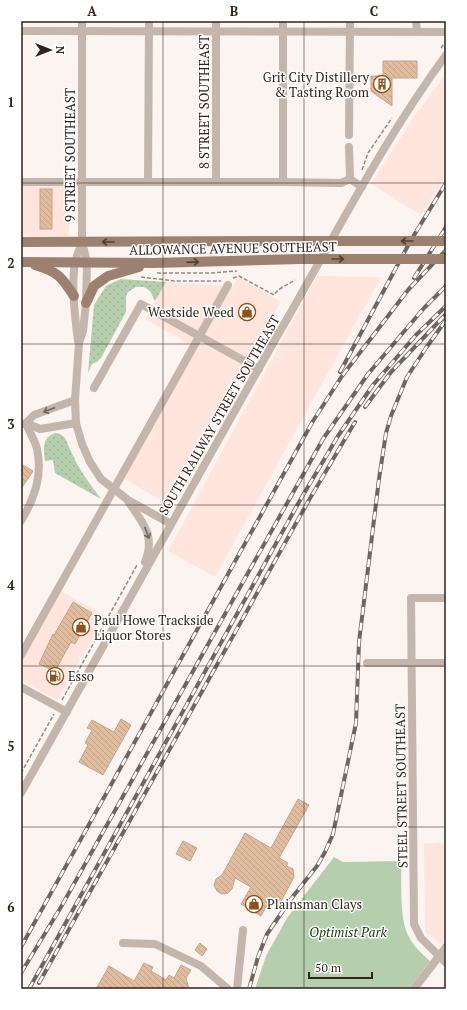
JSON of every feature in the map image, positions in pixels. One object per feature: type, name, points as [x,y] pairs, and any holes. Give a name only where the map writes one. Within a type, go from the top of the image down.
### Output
[{"type":"main road","name":"ALLOWANCE AVENUE SOUTHEAST","points":[[21,242],[446,241]]},
{"type":"main road","name":"ALLOWANCE AVENUE SOUTHEAST","points":[[23,262],[87,262],[153,268],[299,259],[446,259]]},
{"type":"main road","points":[[23,262],[56,273],[64,281],[74,296]]},
{"type":"main road","points":[[86,303],[94,286],[108,276],[153,268]]},
{"type":"street","name":"9 STREET SOUTHEAST","points":[[79,343],[83,331],[86,303],[87,262],[82,242],[82,21]]},
{"type":"street","points":[[148,182],[149,21]]},
{"type":"street","name":"8 STREET SOUTHEAST","points":[[216,21],[216,182]]},
{"type":"street","points":[[283,21],[283,182]]},
{"type":"street","points":[[349,136],[350,21]]},
{"type":"street","points":[[416,21],[416,31]]},
{"type":"street","points":[[21,31],[446,32]]},
{"type":"street","name":"SOUTH RAILWAY STREET SOUTHEAST","points":[[21,793],[171,524],[362,188],[410,108],[446,55]]},
{"type":"street","points":[[349,147],[350,179]]},
{"type":"street","points":[[21,182],[341,183],[350,179]]},
{"type":"street","points":[[350,179],[362,188]]},
{"type":"street","name":"9 STREET SOUTHEAST","points":[[82,242],[75,262],[74,296],[79,343],[75,400],[76,423],[82,444],[90,462],[101,479],[128,500],[171,524]]},
{"type":"street","points":[[21,655],[229,282]]},
{"type":"street","points":[[94,388],[142,304],[259,369]]},
{"type":"street","points":[[23,424],[34,415],[75,400]]},
{"type":"street","points":[[23,424],[40,429],[76,423]]},
{"type":"street","points":[[21,521],[38,484],[37,449],[23,424]]},
{"type":"street","points":[[128,500],[147,531],[150,541],[149,554],[132,596]]},
{"type":"street","name":"STEEL STREET SOUTHEAST","points":[[446,598],[411,598],[414,924],[421,938],[446,963]]},
{"type":"street","points":[[367,663],[446,664]]},
{"type":"street","points":[[21,687],[66,712]]},
{"type":"street","points":[[237,989],[243,930]]},
{"type":"street","points":[[123,943],[155,944],[201,966],[228,989]]},
{"type":"street","points":[[414,989],[446,947]]},
{"type":"path","points":[[153,268],[211,273]]},
{"type":"path","points":[[141,277],[175,281],[229,282],[239,276],[274,295],[278,290],[295,280]]},
{"type":"path","points":[[62,699],[139,562]]},
{"type":"path","points":[[21,773],[54,713]]},
{"type":"shaded area","points":[[446,74],[446,176],[421,215],[371,184],[413,118]]},
{"type":"shaded area","points":[[21,182],[69,182],[69,236],[21,236]]},
{"type":"shaded area","points":[[317,276],[381,277],[215,577],[168,551]]},
{"type":"shaded area","points":[[238,277],[281,302],[166,503],[118,475],[191,345],[145,319],[166,282],[233,287]]},
{"type":"shaded area","points":[[54,587],[105,616],[57,700],[21,680],[21,648]]},
{"type":"shaded area","points":[[424,843],[446,843],[446,948],[425,932]]},
{"type":"green space","points":[[121,279],[166,282],[155,301],[150,291],[144,287],[136,287],[128,292],[126,296],[126,312],[101,358],[92,364],[88,373],[94,305],[106,286]]},
{"type":"green space","points":[[55,433],[60,434],[65,438],[76,462],[101,499],[55,473],[53,460],[45,461],[45,441]]},
{"type":"green space","name":"Optimist Park","points":[[334,857],[343,862],[401,861],[402,909],[405,928],[412,943],[430,961],[409,989],[255,989],[266,956],[287,918]]},
{"type":"building","name":"Grit City Distillery & Tasting Room","points":[[383,61],[417,61],[417,78],[392,78],[392,106],[371,91],[371,76],[383,76]]},
{"type":"building","points":[[40,189],[52,189],[52,229],[40,229]]},
{"type":"building","points":[[21,464],[33,471],[21,489]]},
{"type":"building","points":[[73,602],[92,613],[75,644],[71,642],[55,671],[39,664],[53,634],[54,635]]},
{"type":"building","points":[[121,719],[131,725],[103,775],[79,762],[88,745],[85,743],[92,730],[87,728],[92,720],[114,732]]},
{"type":"building","points":[[298,799],[309,805],[279,858],[288,863],[286,866],[293,869],[294,877],[279,905],[270,900],[261,916],[241,904],[251,887],[235,878],[232,889],[228,893],[222,894],[217,891],[214,885],[216,879],[222,875],[245,833],[271,848]]},
{"type":"building","points":[[183,841],[197,848],[190,861],[176,854]]},
{"type":"building","points":[[200,943],[207,949],[202,956],[195,950]]},
{"type":"building","points":[[144,963],[153,967],[151,971],[166,980],[169,975],[174,978],[181,965],[191,970],[186,978],[189,989],[96,989],[109,966],[134,981]]},
{"type":"railway","points":[[340,372],[411,240],[446,183]]},
{"type":"railway","points":[[414,278],[446,227]]},
{"type":"railway","points":[[21,947],[313,421],[342,376],[408,290],[446,250]]},
{"type":"railway","points":[[21,973],[61,907],[323,439],[368,374],[424,308],[446,286]]},
{"type":"railway","points":[[29,989],[299,502],[338,436],[373,385],[416,335],[446,306]]},
{"type":"railway","points":[[365,407],[391,372],[446,314]]},
{"type":"railway","points":[[249,989],[258,957],[267,934],[291,899],[317,866],[333,834],[356,723],[359,642],[386,433],[391,416],[407,377],[446,320]]},
{"type":"railway","points":[[39,983],[309,500],[355,422]]},
{"type":"place","name":"Grit City Distillery & Tasting Room","points":[[382,84]]},
{"type":"place","name":"Westside Weed","points":[[247,312]]},
{"type":"place","name":"Paul Howe Trackside Liquor Stores","points":[[81,627]]},
{"type":"place","name":"Esso","points":[[55,676]]},
{"type":"place","name":"Plainsman Clays","points":[[254,904]]}]
